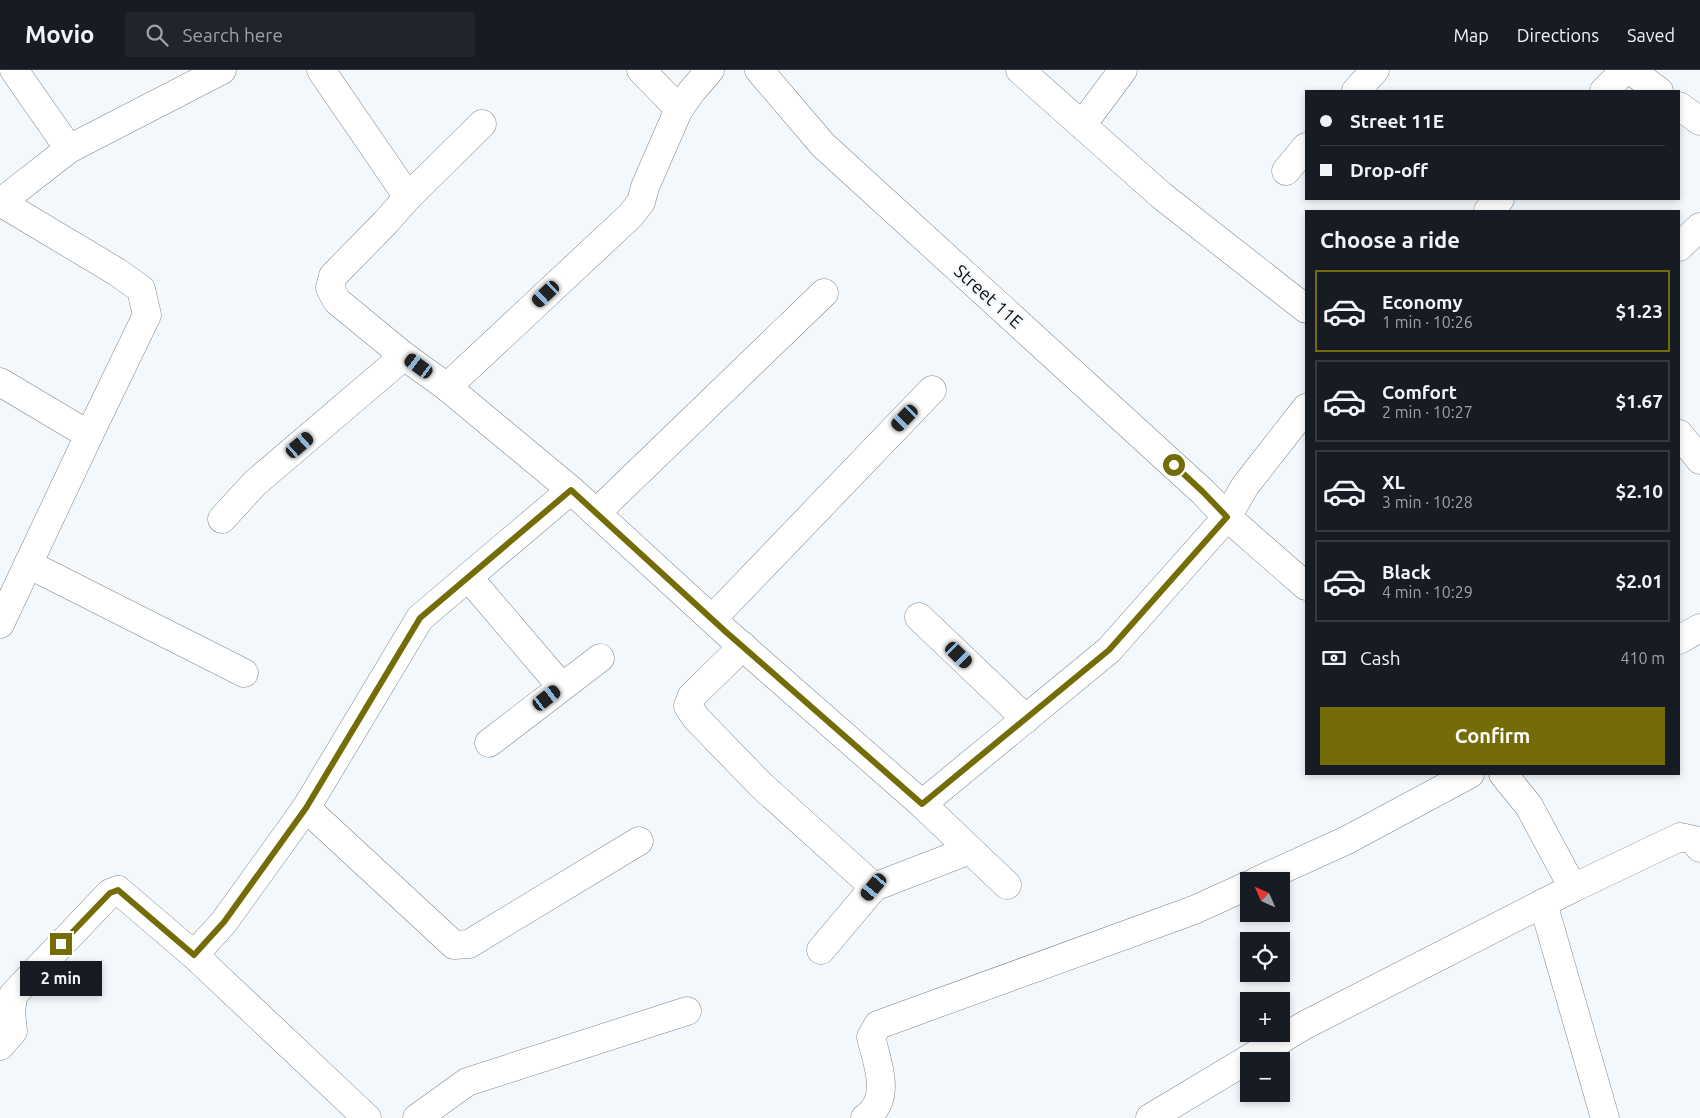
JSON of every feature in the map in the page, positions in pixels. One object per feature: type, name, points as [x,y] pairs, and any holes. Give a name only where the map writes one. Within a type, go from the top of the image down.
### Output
[{"type":"street","points":[[14,70],[69,148]]},
{"type":"street","points":[[0,624],[16,570],[89,434],[147,315],[141,289],[117,272],[0,202],[69,148],[222,70]]},
{"type":"street","points":[[321,70],[408,197]]},
{"type":"street","points":[[641,70],[679,109]]},
{"type":"street","points":[[448,387],[631,215],[641,202],[645,188],[679,109],[710,70]]},
{"type":"street","name":"Street 11E","points":[[759,70],[823,145],[1203,492],[1227,517],[1305,585]]},
{"type":"street","points":[[1020,70],[1162,196],[1305,308]]},
{"type":"street","points":[[1082,125],[1123,70]]},
{"type":"street","points":[[1357,90],[1375,70]]},
{"type":"street","points":[[1605,90],[1625,70]]},
{"type":"street","points":[[1630,70],[1658,90]]},
{"type":"street","points":[[1680,107],[1700,121]]},
{"type":"street","points":[[482,124],[408,197],[333,276],[330,288],[337,301],[404,356],[448,387],[571,490],[743,646],[922,804],[1007,885]]},
{"type":"street","points":[[1286,171],[1305,148]]},
{"type":"street","points":[[1489,210],[1499,200]]},
{"type":"street","points":[[1680,246],[1700,226]]},
{"type":"street","points":[[596,512],[824,294]]},
{"type":"street","points":[[222,519],[255,483],[404,356]]},
{"type":"street","points":[[0,382],[89,434]]},
{"type":"street","points":[[712,618],[932,390]]},
{"type":"street","points":[[922,804],[1109,650],[1227,517],[1245,486],[1305,409]]},
{"type":"street","points":[[1680,435],[1700,460]]},
{"type":"street","points":[[194,955],[224,922],[306,808],[420,618],[571,490]]},
{"type":"street","points":[[16,570],[244,673]]},
{"type":"street","points":[[468,577],[561,686]]},
{"type":"street","points":[[919,617],[1026,718]]},
{"type":"street","points":[[1680,639],[1700,628]]},
{"type":"street","points":[[743,646],[692,696],[688,706],[696,718],[762,786],[874,887]]},
{"type":"street","points":[[489,743],[600,658]]},
{"type":"street","points":[[1277,872],[1347,840],[1468,775]]},
{"type":"street","points":[[1504,775],[1529,806],[1573,888]]},
{"type":"street","points":[[306,808],[454,945],[469,944],[639,841]]},
{"type":"street","points":[[1150,1118],[1305,1025],[1573,888],[1680,837],[1694,840],[1700,848]]},
{"type":"street","points":[[821,950],[874,887],[970,850]]},
{"type":"street","points":[[866,1118],[879,1102],[883,1086],[871,1037],[878,1025],[1194,910],[1240,889]]},
{"type":"street","points":[[0,1046],[13,1030],[11,1012],[13,996],[110,893],[118,890],[194,955],[367,1118]]},
{"type":"street","points":[[1544,904],[1605,1118]]},
{"type":"street","points":[[417,1118],[467,1082],[686,1011]]},
{"type":"route","points":[[61,944],[110,893],[118,890],[194,955],[224,922],[306,808],[420,618],[571,490],[726,632],[922,804],[1109,650],[1227,517],[1174,465]]}]
